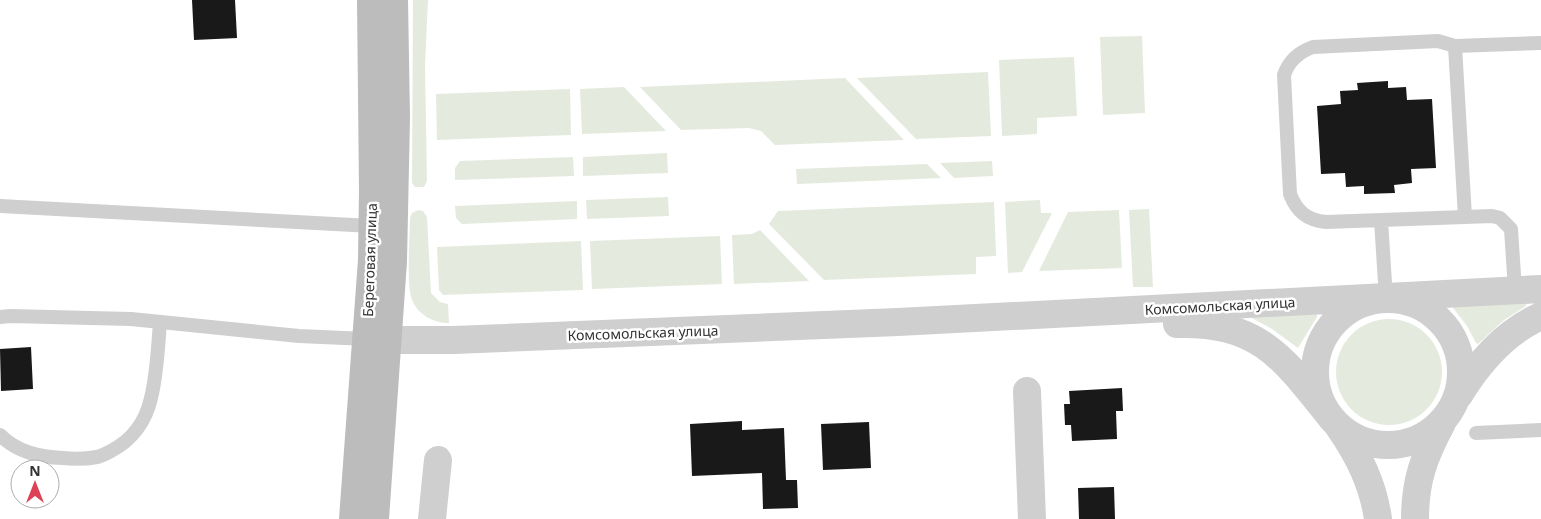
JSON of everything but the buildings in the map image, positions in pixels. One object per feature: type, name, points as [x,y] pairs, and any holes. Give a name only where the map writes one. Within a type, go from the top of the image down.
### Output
[{"type":"main road","name":"Береговая улица","points":[[371,0],[372,226],[378,340],[375,519]]},
{"type":"main road","name":"Береговая улица","points":[[353,519],[378,340],[395,198],[394,0]]},
{"type":"street","name":"Комсомольская улица","points":[[378,340],[454,340],[898,322],[1528,289]]},
{"type":"street","points":[[1332,418],[1347,432],[1378,444],[1398,444],[1412,441],[1425,435],[1437,426],[1451,409],[1459,389],[1461,365],[1457,346],[1441,321],[1422,307],[1403,300],[1384,298],[1356,306],[1340,317],[1327,332],[1320,345],[1316,364],[1318,393],[1332,418],[1355,450],[1364,467],[1370,483],[1378,519]]},
{"type":"street","points":[[1416,519],[1417,490],[1422,467],[1432,441],[1467,382],[1489,353],[1517,330],[1541,316]]},
{"type":"street","name":"Комсомольская улица","points":[[898,322],[1029,330],[1187,324],[1226,328],[1258,340],[1282,358],[1294,370],[1332,418]]},
{"type":"street","points":[[1027,390],[1032,519]]},
{"type":"street","points":[[432,519],[438,460]]},
{"type":"lane","points":[[1528,289],[1511,229],[1500,218],[1492,216],[1315,221],[1299,211],[1293,203],[1289,186],[1284,83],[1286,68],[1298,55],[1313,47],[1438,41],[1454,46],[1541,43]]},
{"type":"lane","points":[[1454,46],[1465,217]]},
{"type":"lane","points":[[0,206],[372,226]]},
{"type":"lane","points":[[1381,220],[1384,298]]},
{"type":"lane","points":[[0,317],[131,319],[299,336],[378,340]]},
{"type":"lane","points":[[0,434],[8,443],[23,451],[49,457],[71,459],[98,457],[120,446],[135,433],[146,416],[152,398],[160,322]]},
{"type":"lane","points":[[1476,433],[1541,430]]},
{"type":"shaded area","points":[[413,0],[428,0],[425,66],[427,181],[424,187],[415,187],[412,183]]},
{"type":"shaded area","points":[[1142,36],[1145,113],[1103,115],[1100,37]]},
{"type":"shaded area","points":[[1074,57],[1077,116],[1037,118],[1037,134],[1002,136],[999,60]]},
{"type":"shaded area","points":[[988,72],[991,136],[916,139],[857,78]]},
{"type":"shaded area","points":[[845,78],[904,140],[775,145],[761,131],[749,128],[681,130],[640,87]]},
{"type":"shaded area","points":[[624,87],[666,131],[582,134],[580,89]]},
{"type":"shaded area","points":[[570,89],[571,135],[437,140],[436,94]]},
{"type":"shaded area","points":[[667,153],[668,173],[583,176],[583,157]]},
{"type":"shaded area","points":[[573,157],[574,176],[455,180],[455,168],[460,161]]},
{"type":"shaded area","points":[[992,161],[993,176],[954,178],[940,163]]},
{"type":"shaded area","points":[[927,164],[941,178],[797,184],[796,169]]},
{"type":"shaded area","points":[[668,197],[669,216],[587,219],[586,200]]},
{"type":"shaded area","points":[[1040,200],[1041,213],[1052,213],[1022,272],[1008,273],[1005,202]]},
{"type":"shaded area","points":[[577,201],[577,219],[462,224],[456,218],[455,206]]},
{"type":"shaded area","points":[[994,202],[996,256],[976,257],[976,274],[824,280],[769,224],[778,211]]},
{"type":"shaded area","points":[[1149,209],[1153,287],[1133,287],[1129,210]]},
{"type":"shaded area","points":[[418,210],[423,211],[427,217],[431,293],[440,302],[448,304],[449,323],[432,320],[422,314],[412,300],[410,293],[410,218],[412,213]]},
{"type":"shaded area","points":[[1119,210],[1122,268],[1039,271],[1068,212]]},
{"type":"shaded area","points":[[760,230],[809,281],[734,284],[732,235],[752,234]]},
{"type":"shaded area","points":[[720,236],[722,284],[592,289],[590,241]]},
{"type":"shaded area","points":[[581,241],[583,290],[443,295],[439,290],[437,247]]},
{"type":"shaded area","points":[[1526,303],[1526,306],[1504,320],[1478,344],[1453,308],[1453,306]]},
{"type":"shaded area","points":[[1317,312],[1317,317],[1298,348],[1272,329],[1250,317]]},
{"type":"shaded area","points":[[1389,319],[1409,323],[1426,335],[1438,352],[1442,372],[1438,392],[1426,409],[1409,421],[1389,425],[1369,421],[1352,409],[1340,392],[1336,372],[1340,352],[1352,335],[1369,323]]}]
